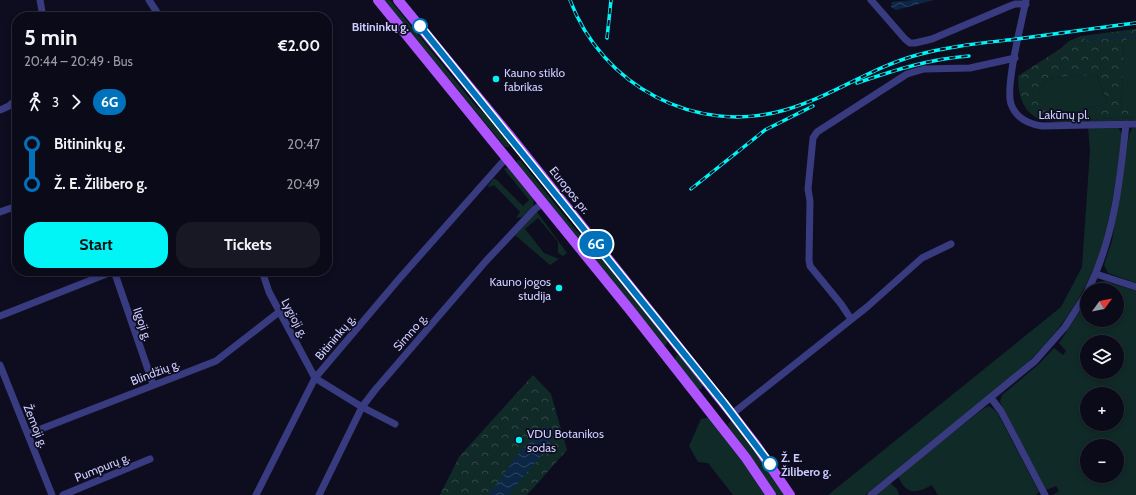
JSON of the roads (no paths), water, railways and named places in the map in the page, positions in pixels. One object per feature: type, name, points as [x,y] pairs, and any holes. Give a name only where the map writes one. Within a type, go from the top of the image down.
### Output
[{"type":"main road","points":[[378,0],[507,157],[665,355],[746,458],[771,495]]},
{"type":"main road","name":"Europos pr.","points":[[398,0],[732,414],[761,451],[790,495]]},
{"type":"main road","points":[[507,157],[513,153],[520,154],[527,158]]},
{"type":"main road","points":[[665,355],[677,346]]},
{"type":"main road","points":[[719,424],[732,414]]},
{"type":"street","points":[[40,0],[42,12]]},
{"type":"street","points":[[149,0],[157,12]]},
{"type":"street","points":[[871,0],[910,43],[932,39],[1015,4],[1026,2]]},
{"type":"street","name":"Lakūnų pl.","points":[[1026,2],[1010,85],[1011,104],[1020,117],[1033,125],[1136,124]]},
{"type":"street","points":[[851,319],[841,304],[810,266],[810,201],[808,189],[813,138],[817,132],[907,74],[924,69],[970,68],[1015,58]]},
{"type":"street","points":[[0,110],[12,103]]},
{"type":"street","points":[[1092,283],[1105,253],[1113,220],[1126,124]]},
{"type":"street","name":"Bitininkų g.","points":[[256,495],[316,378],[402,275],[507,157]]},
{"type":"street","name":"Simno g.","points":[[319,495],[362,407],[392,369],[486,261],[543,203]]},
{"type":"street","points":[[0,212],[12,208]]},
{"type":"street","points":[[732,414],[851,319],[922,258],[951,244]]},
{"type":"street","points":[[1096,274],[1136,287]]},
{"type":"street","points":[[0,316],[101,276]]},
{"type":"street","name":"Ilgoji g.","points":[[116,276],[153,384]]},
{"type":"street","name":"Lygioji g.","points":[[264,276],[269,292],[279,312],[316,378],[362,407],[395,424]]},
{"type":"street","points":[[871,495],[1020,375],[1050,346],[1065,327],[1080,304]]},
{"type":"street","name":"Blindžių g.","points":[[28,434],[153,384],[216,361],[279,312]]},
{"type":"street","name":"Žemoji g.","points":[[0,365],[52,495]]},
{"type":"street","points":[[991,398],[1000,411],[1044,495]]},
{"type":"street","name":"Pumpurų g.","points":[[63,495],[150,459]]},
{"type":"water","points":[[934,0],[896,10],[891,7],[892,2]]},
{"type":"water","points":[[549,424],[550,445],[508,495],[489,495],[521,450]]},
{"type":"waterway","points":[[1085,40],[1136,35]]},
{"type":"railway","points":[[570,0],[585,30],[605,57],[629,79],[656,97],[686,109],[718,116],[752,116],[785,110],[818,98],[883,67],[917,55],[941,49],[1136,23]]},
{"type":"railway","points":[[607,38],[611,0]]},
{"type":"railway","points":[[857,83],[926,62],[969,56]]},
{"type":"railway","points":[[691,189],[765,130],[813,106]]},
{"type":"place","name":"Bitininkų g.","points":[[420,26]]},
{"type":"place","name":"Kauno stiklo fabrikas","points":[[496,79]]},
{"type":"place","name":"Kauno jogos studija","points":[[559,288]]},
{"type":"place","name":"VDU Botanikos sodas","points":[[519,440]]},
{"type":"place","name":"Ž. E. Žilibero g.","points":[[770,464]]}]
